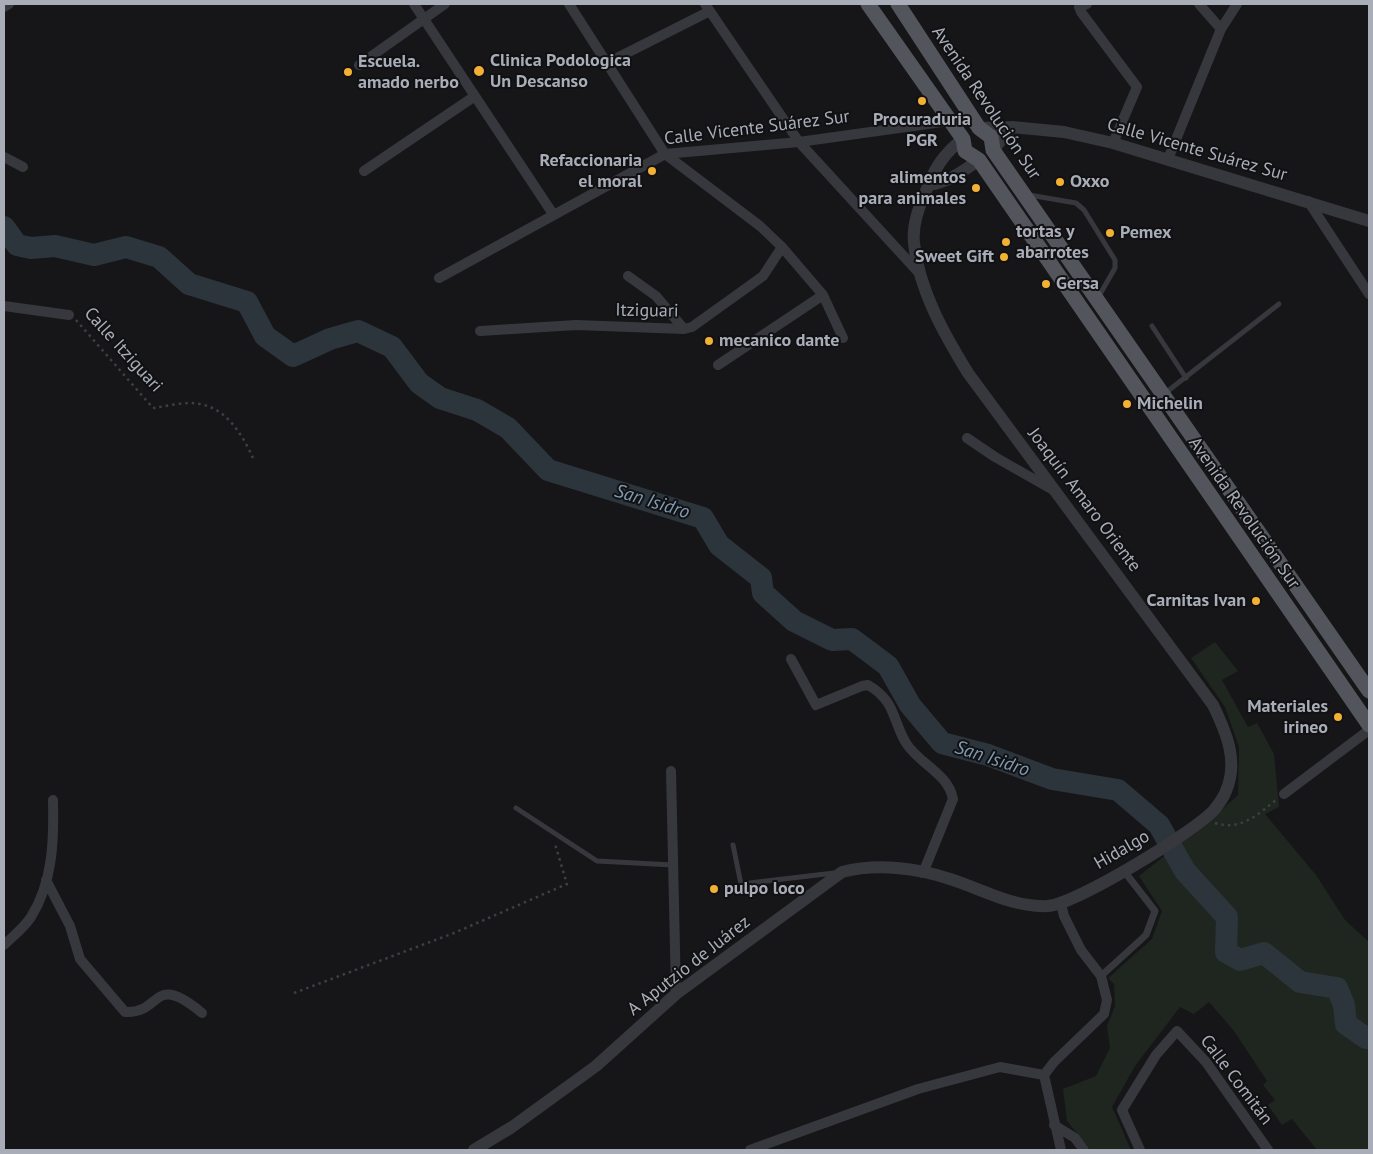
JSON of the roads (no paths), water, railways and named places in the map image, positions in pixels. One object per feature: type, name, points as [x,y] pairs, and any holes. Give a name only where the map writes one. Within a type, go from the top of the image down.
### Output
[{"type":"main road","name":"Avenida Revolución Sur","points":[[868,4],[963,139],[968,155],[979,160],[1369,725]]},
{"type":"main road","name":"Avenida Revolución Sur","points":[[898,4],[979,128],[991,137],[993,150],[1369,691]]},
{"type":"main road","points":[[963,139],[971,130],[979,128]]},
{"type":"main road","points":[[979,160],[993,150]]},
{"type":"street","points":[[4,7],[9,4]]},
{"type":"street","points":[[414,4],[553,214]]},
{"type":"street","points":[[359,65],[445,4]]},
{"type":"street","points":[[569,4],[665,154],[760,226],[782,247],[822,294],[843,338]]},
{"type":"street","points":[[1199,4],[1221,29]]},
{"type":"street","points":[[1168,159],[1221,29],[1237,4]]},
{"type":"street","points":[[1083,5],[1081,12],[1137,87],[1113,143]]},
{"type":"street","points":[[607,63],[708,7],[798,142],[921,275]]},
{"type":"street","points":[[364,171],[475,96]]},
{"type":"street","name":"Calle Vicente Suárez Sur","points":[[439,278],[665,154],[798,142],[949,121]]},
{"type":"street","name":"Calle Vicente Suárez Sur","points":[[979,128],[1012,128],[1064,132],[1113,143],[1369,220]]},
{"type":"street","points":[[993,150],[1012,128]]},
{"type":"street","name":"Joaquín Amaro Oriente","points":[[963,139],[942,158],[928,184],[918,209],[914,242],[921,275],[940,328],[956,354],[1053,490],[1136,597],[1214,705],[1226,732],[1232,755],[1231,776],[1226,792],[1203,819]]},
{"type":"street","points":[[4,157],[23,166]]},
{"type":"street","points":[[928,184],[941,183],[956,176],[979,160]]},
{"type":"street","points":[[1308,201],[1369,294]]},
{"type":"street","name":"Itziguari","points":[[480,331],[576,325],[684,329],[692,326],[763,276],[782,247]]},
{"type":"street","points":[[628,276],[656,296],[684,329]]},
{"type":"street","points":[[718,365],[822,294]]},
{"type":"street","name":"Calle Itziguari","points":[[4,306],[69,315]]},
{"type":"street","points":[[967,438],[1053,490]]},
{"type":"street","points":[[791,659],[816,706],[862,686],[868,685],[873,688],[893,709],[906,743],[947,783],[953,799],[923,873]]},
{"type":"street","points":[[1284,794],[1369,730]]},
{"type":"street","points":[[671,771],[676,994]]},
{"type":"street","points":[[4,945],[32,916],[46,880],[52,861],[53,800]]},
{"type":"street","name":"Hidalgo","points":[[1060,904],[1128,869],[1203,819]]},
{"type":"street","name":"A Aputzio de Juárez","points":[[474,1150],[512,1127],[596,1066],[676,994],[842,872],[876,867],[923,873],[949,878],[1014,903],[1046,906],[1060,904]]},
{"type":"street","points":[[1101,976],[1146,935],[1155,911],[1128,869]]},
{"type":"street","points":[[46,880],[70,926],[80,959],[125,1012],[135,1011],[162,995],[169,994],[184,998],[202,1013]]},
{"type":"street","points":[[1044,1075],[1054,1062],[1104,1014],[1107,1000],[1101,976],[1081,950],[1060,904]]},
{"type":"street","name":"Calle Comitán","points":[[1140,1150],[1122,1110],[1156,1055],[1177,1031],[1206,1062],[1268,1150]]},
{"type":"street","points":[[750,1150],[918,1089],[1000,1067],[1044,1075]]},
{"type":"street","points":[[1044,1075],[1061,1150]]},
{"type":"street","points":[[1054,1124],[1075,1138],[1084,1150]]},
{"type":"lane","points":[[1025,195],[1067,200],[1084,210],[1116,260],[1115,268],[1097,299]]},
{"type":"lane","points":[[1164,394],[1279,304]]},
{"type":"lane","points":[[1152,326],[1186,378]]},
{"type":"lane","points":[[516,808],[597,861],[673,864]]},
{"type":"lane","points":[[733,844],[741,884],[842,872]]},
{"type":"waterway","name":"San Isidro","points":[[4,227],[17,245],[31,248],[55,246],[94,255],[126,247],[159,257],[189,284],[247,302],[265,336],[293,356],[330,339],[358,331],[392,347],[419,383],[440,398],[477,410],[508,428],[548,470],[703,518],[719,545],[761,578],[763,593],[794,621],[832,640],[852,639],[888,666],[910,705],[942,743],[988,755],[1052,779],[1118,790],[1159,825],[1185,871],[1227,917],[1226,952],[1240,960],[1264,953],[1300,982],[1337,988],[1344,1005],[1346,1024],[1366,1038],[1369,1037]]},
{"type":"place","name":"Clinica Podologica Un Descanso","points":[[479,71]]},
{"type":"place","name":"Escuela. amado nerbo","points":[[348,72]]},
{"type":"place","name":"Procuraduria PGR","points":[[922,101]]},
{"type":"place","name":"Refaccionaria el moral","points":[[652,171]]},
{"type":"place","name":"Oxxo","points":[[1060,182]]},
{"type":"place","name":"alimentos para animales","points":[[976,188]]},
{"type":"place","name":"Pemex","points":[[1110,233]]},
{"type":"place","name":"tortas y abarrotes","points":[[1006,242]]},
{"type":"place","name":"Sweet Gift","points":[[1004,257]]},
{"type":"place","name":"Gersa","points":[[1046,284]]},
{"type":"place","name":"mecanico dante","points":[[709,341]]},
{"type":"place","name":"Michelin","points":[[1127,404]]},
{"type":"place","name":"Carnitas Ivan","points":[[1256,601]]},
{"type":"place","name":"Materiales irineo","points":[[1338,717]]},
{"type":"place","name":"pulpo loco","points":[[714,889]]}]
